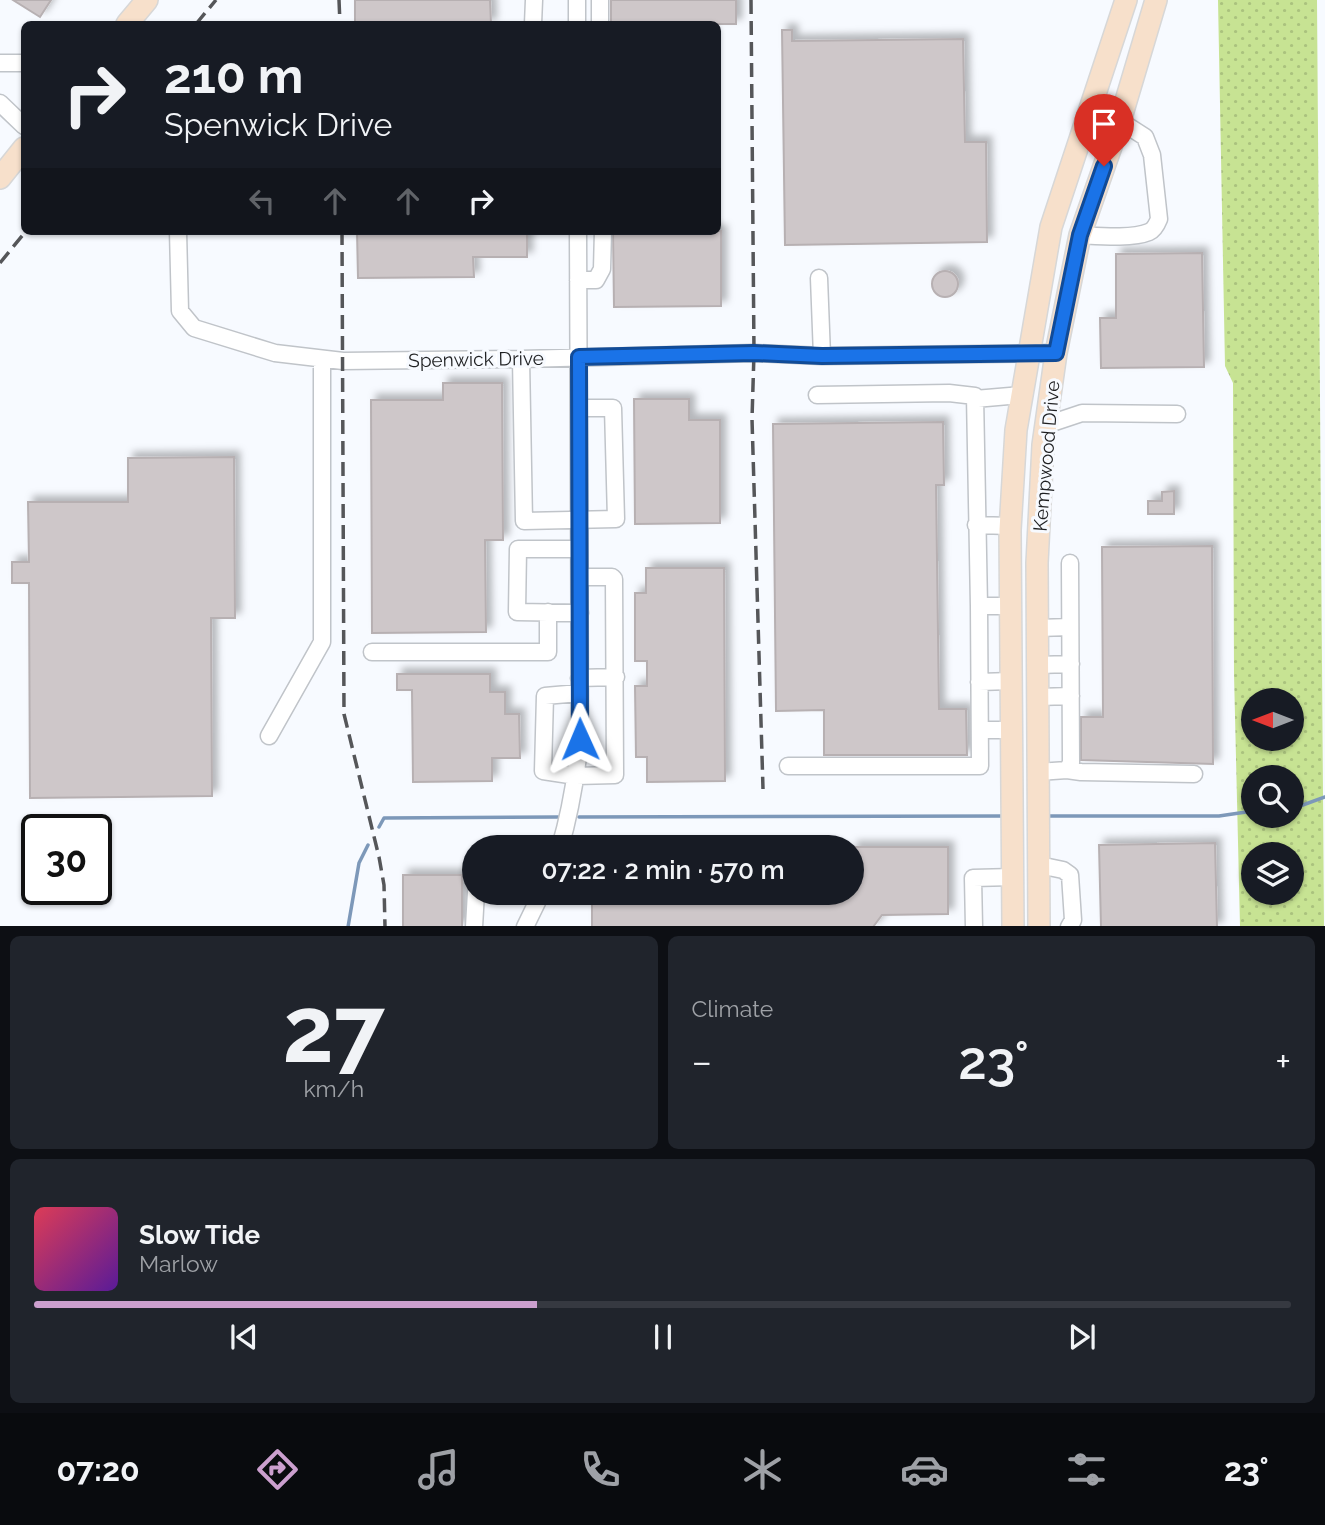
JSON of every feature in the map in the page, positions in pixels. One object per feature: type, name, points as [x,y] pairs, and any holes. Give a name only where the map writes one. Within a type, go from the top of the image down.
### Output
[{"type":"main road","points":[[130,21],[147,0]]},
{"type":"main road","name":"Kempwood Drive","points":[[1013,926],[1010,526],[1016,430],[1051,228],[1126,0]]},
{"type":"main road","name":"Kempwood Drive","points":[[1039,926],[1037,563],[1046,425],[1056,353],[1080,235],[1120,121],[1156,0]]},
{"type":"main road","points":[[0,178],[21,152]]},
{"type":"main road","points":[[1010,606],[1038,605]]},
{"type":"main road","points":[[1013,877],[1039,870]]},
{"type":"street","points":[[533,21],[534,0]]},
{"type":"street","points":[[577,0],[577,21]]},
{"type":"street","points":[[600,0],[600,21]]},
{"type":"street","points":[[0,63],[21,63]]},
{"type":"street","points":[[2,109],[21,124]]},
{"type":"street","points":[[1080,235],[1106,236],[1150,232],[1157,225],[1159,219],[1152,155],[1145,137],[1120,121]]},
{"type":"street","name":"Spenwick Drive","points":[[178,235],[180,311],[194,328],[275,354],[343,361],[754,353],[822,356],[1056,353]]},
{"type":"street","points":[[564,835],[571,810],[580,739],[578,235]]},
{"type":"street","points":[[578,280],[596,280],[602,269],[603,235]]},
{"type":"street","points":[[820,278],[822,356]]},
{"type":"street","points":[[269,736],[322,642],[322,359]]},
{"type":"street","points":[[521,359],[524,521],[616,519],[613,408],[579,408]]},
{"type":"street","points":[[788,766],[980,766],[975,396],[949,393],[817,395]]},
{"type":"street","points":[[975,399],[1021,395]]},
{"type":"street","points":[[1046,425],[1083,413],[1177,414]]},
{"type":"street","points":[[976,525],[1010,526]]},
{"type":"street","points":[[579,550],[518,549],[517,612],[580,613]]},
{"type":"street","points":[[1068,770],[1071,763],[1070,563]]},
{"type":"street","points":[[580,577],[614,579],[616,677],[616,773],[576,776],[543,771],[545,696],[616,677]]},
{"type":"street","points":[[979,606],[1010,606]]},
{"type":"street","points":[[372,652],[548,652],[548,612]]},
{"type":"street","points":[[1038,628],[1070,627]]},
{"type":"street","points":[[1038,665],[1070,664]]},
{"type":"street","points":[[979,682],[1011,681]]},
{"type":"street","points":[[1038,697],[1071,696]]},
{"type":"street","points":[[980,730],[1012,730]]},
{"type":"street","points":[[1038,772],[1068,770],[1195,774]]},
{"type":"street","points":[[1039,870],[1063,870],[1070,875],[1073,920],[1069,926]]},
{"type":"street","points":[[974,926],[973,878],[1013,877]]},
{"type":"street","points":[[474,926],[475,905]]},
{"type":"street","points":[[526,926],[536,905]]},
{"type":"green space","points":[[1218,0],[1317,0],[1324,926],[1240,926],[1234,674],[1233,383],[1225,366]]},
{"type":"building","points":[[13,0],[51,0],[40,17]]},
{"type":"building","points":[[355,0],[490,0],[491,21],[355,21]]},
{"type":"building","points":[[611,0],[736,0],[736,24],[721,24],[721,21],[611,21]]},
{"type":"building","points":[[782,30],[792,30],[792,41],[963,39],[965,142],[986,142],[987,242],[785,245]]},
{"type":"building","points":[[357,235],[527,235],[527,257],[473,257],[474,277],[358,278]]},
{"type":"building","points":[[613,235],[721,235],[721,306],[614,307]]},
{"type":"building","points":[[1202,253],[1204,367],[1101,368],[1100,318],[1116,318],[1116,254]]},
{"type":"building","points":[[945,271],[954,275],[958,284],[954,293],[945,297],[936,293],[932,284],[936,275]]},
{"type":"building","points":[[443,383],[502,383],[503,540],[485,540],[486,632],[372,633],[371,400],[443,400]]},
{"type":"building","points":[[634,399],[689,399],[689,420],[720,420],[720,523],[635,524]]},
{"type":"building","points":[[943,422],[944,485],[936,485],[939,709],[966,709],[967,755],[824,755],[824,710],[776,711],[773,424]]},
{"type":"building","points":[[234,457],[235,618],[211,618],[212,796],[30,798],[29,583],[12,583],[12,562],[29,562],[28,502],[128,502],[128,458]]},
{"type":"building","points":[[1174,491],[1174,514],[1148,514],[1148,501],[1162,501],[1162,492]]},
{"type":"building","points":[[1212,546],[1213,764],[1081,760],[1081,717],[1103,717],[1102,547]]},
{"type":"building","points":[[646,568],[724,568],[725,781],[647,782],[647,757],[636,757],[635,686],[647,686],[647,661],[635,661],[635,593],[646,593]]},
{"type":"building","points":[[397,674],[490,674],[490,692],[505,692],[505,714],[519,714],[520,758],[492,758],[492,781],[413,782],[412,690],[397,690]]},
{"type":"building","points":[[1215,843],[1217,926],[1101,926],[1099,845]]},
{"type":"building","points":[[864,847],[948,847],[948,914],[882,915],[874,926],[592,926],[592,905],[864,905]]},
{"type":"building","points":[[403,875],[462,875],[462,926],[403,926]]},
{"type":"waterway","points":[[1304,805],[1325,797]]},
{"type":"waterway","points":[[1045,816],[1219,816],[1241,813]]},
{"type":"waterway","points":[[579,817],[1006,816]]},
{"type":"waterway","points":[[379,827],[384,818],[558,817]]},
{"type":"waterway","points":[[348,926],[359,863],[368,845]]},
{"type":"railway","points":[[198,21],[216,0]]},
{"type":"railway","points":[[339,0],[340,21]]},
{"type":"railway","points":[[751,0],[754,353],[752,419],[763,789]]},
{"type":"railway","points":[[0,263],[23,235]]},
{"type":"railway","points":[[342,235],[344,714],[379,857],[384,885],[385,926]]},
{"type":"route","points":[[580,739],[579,357],[754,353],[822,356],[1056,353],[1080,235],[1104,166]]}]
